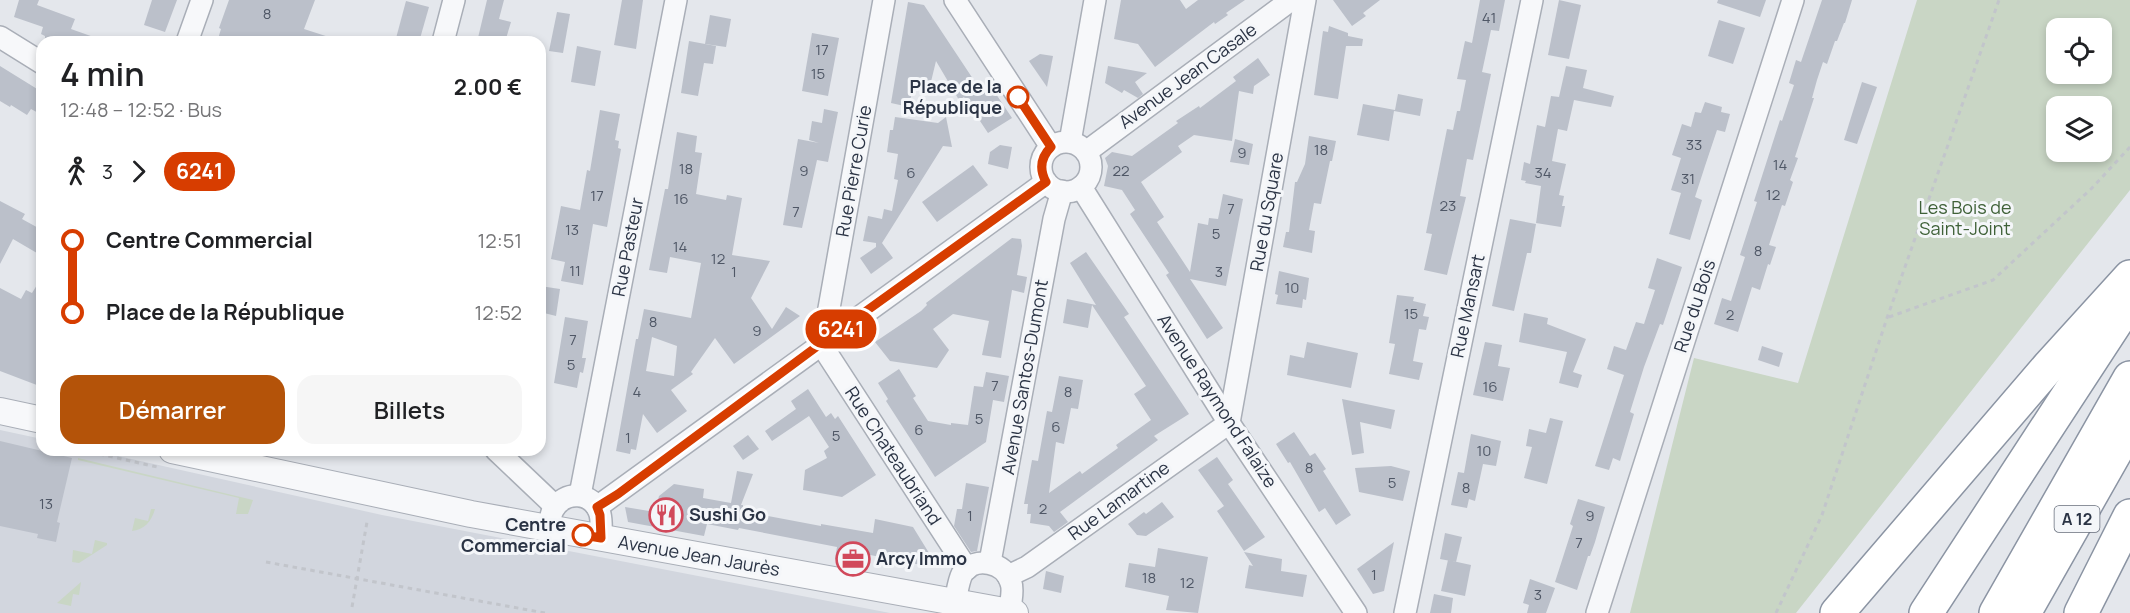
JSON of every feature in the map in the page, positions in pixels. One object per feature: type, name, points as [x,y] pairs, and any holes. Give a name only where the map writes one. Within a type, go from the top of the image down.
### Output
[{"type":"highway","points":[[1837,613],[2050,365],[2130,277]]},
{"type":"highway","points":[[1926,613],[2130,301]]},
{"type":"highway","name":"A 12","points":[[1996,613],[2130,378]]},
{"type":"highway","name":"A 12","points":[[2025,613],[2130,426]]},
{"type":"highway","points":[[2081,613],[2130,516]]},
{"type":"street","points":[[190,36],[202,0]]},
{"type":"street","points":[[445,36],[454,0]]},
{"type":"street","name":"Rue Pasteur","points":[[601,538],[600,515],[589,501],[676,0]]},
{"type":"street","name":"Rue Pierre Curie","points":[[823,342],[884,0]]},
{"type":"street","points":[[501,456],[552,518],[565,497],[589,501],[618,494],[823,342],[1063,187],[1090,174],[1091,166],[1069,147],[955,0]]},
{"type":"street","points":[[1069,147],[1095,0]]},
{"type":"street","name":"Avenue Jean Casale","points":[[1069,147],[1291,0]]},
{"type":"street","name":"Rue du Square","points":[[1228,423],[1305,0]]},
{"type":"street","name":"Rue Mansart","points":[[1405,613],[1532,0]]},
{"type":"street","name":"Rue du Bois","points":[[1597,613],[1793,0]]},
{"type":"street","points":[[0,37],[36,59]]},
{"type":"street","points":[[1063,187],[1041,167],[1046,152],[1069,147]]},
{"type":"street","name":"Avenue Raymond Falaize","points":[[1063,187],[1228,423],[1356,613]]},
{"type":"street","name":"Avenue Santos-Dumont","points":[[990,562],[1054,219],[1063,187]]},
{"type":"street","name":"Rue Chateaubriand","points":[[823,342],[828,355],[967,569]]},
{"type":"street","points":[[0,411],[36,419]]},
{"type":"street","name":"Rue Lamartine","points":[[1008,576],[1027,567],[1228,423]]},
{"type":"street","name":"Avenue Jean Jaurès","points":[[199,456],[362,492],[552,518],[601,538],[1012,612]]},
{"type":"street","points":[[955,602],[961,576],[967,569],[977,564],[990,562],[1002,568],[1012,585],[1012,612]]},
{"type":"path","points":[[1776,613],[1822,515],[1887,318],[1999,0]]},
{"type":"path","points":[[1887,318],[1993,280],[2092,188],[2130,147]]},
{"type":"path","points":[[352,607],[367,522]]},
{"type":"path","points":[[266,562],[545,613]]},
{"type":"shaded area","points":[[0,430],[36,438],[36,456],[118,456],[382,515],[890,613],[0,613]]},
{"type":"green space","name":"Les Bois de Saint-Joint","points":[[1917,0],[2130,0],[2130,190],[1796,613],[1630,613],[1694,358],[1798,383]]},
{"type":"green space","points":[[78,458],[253,500],[248,514],[236,514],[239,498],[78,460]]},
{"type":"green space","points":[[151,509],[155,509],[147,524],[132,531],[135,518],[148,521]]},
{"type":"green space","points":[[95,540],[107,543],[107,545],[79,563],[72,562],[73,550],[92,554]]},
{"type":"green space","points":[[81,582],[79,595],[73,594],[71,606],[57,603]]},
{"type":"building","points":[[19,0],[39,0],[37,5],[75,19],[71,29],[91,36],[45,36],[41,34],[43,27],[14,17]]},
{"type":"building","points":[[152,0],[177,0],[165,32],[144,25]]},
{"type":"building","points":[[229,0],[315,0],[304,29],[326,36],[219,36],[221,29],[219,28]]},
{"type":"building","points":[[487,0],[504,0],[499,19],[511,22],[507,36],[478,36]]},
{"type":"building","points":[[622,0],[643,0],[636,49],[614,45]]},
{"type":"building","points":[[1121,0],[1180,0],[1186,9],[1198,0],[1245,0],[1226,13],[1228,15],[1215,24],[1214,22],[1155,67],[1138,44],[1114,39]]},
{"type":"building","points":[[1333,0],[1380,0],[1363,13],[1366,16],[1352,26]]},
{"type":"building","points":[[1480,0],[1505,0],[1499,31],[1491,30],[1482,72],[1491,74],[1473,160],[1467,159],[1460,196],[1466,197],[1447,275],[1424,270],[1432,234],[1426,233],[1447,129],[1453,130],[1457,111],[1460,111],[1466,80],[1457,79],[1465,41],[1472,43]]},
{"type":"building","points":[[1559,0],[1581,5],[1569,59],[1548,55]]},
{"type":"building","points":[[1718,0],[1766,0],[1760,17],[1717,3]]},
{"type":"building","points":[[1822,0],[1852,0],[1845,23],[1835,41],[1827,64],[1823,62],[1817,80],[1812,98],[1814,98],[1795,157],[1798,158],[1790,180],[1793,182],[1785,206],[1782,205],[1769,245],[1776,247],[1770,265],[1768,264],[1760,290],[1752,287],[1738,332],[1714,324],[1722,298],[1731,301],[1745,257],[1740,255],[1757,202],[1754,201],[1780,120],[1782,121],[1794,85],[1789,83],[1796,60],[1801,62]]},
{"type":"building","points":[[406,1],[429,7],[421,36],[397,36]]},
{"type":"building","points":[[908,2],[924,5],[983,94],[992,88],[1012,118],[988,133],[964,97],[959,100],[936,61],[929,90],[913,86],[909,107],[891,103]]},
{"type":"building","points":[[557,12],[570,14],[563,53],[549,51]]},
{"type":"building","points":[[710,15],[731,19],[726,47],[705,44]]},
{"type":"building","points":[[1719,20],[1745,28],[1733,64],[1708,56]]},
{"type":"building","points":[[1329,26],[1348,33],[1348,36],[1363,39],[1362,46],[1346,46],[1338,99],[1314,95],[1323,31],[1328,32]]},
{"type":"building","points":[[812,33],[839,38],[828,96],[802,91]]},
{"type":"building","points":[[689,41],[716,46],[713,64],[704,63],[698,96],[681,93]]},
{"type":"building","points":[[577,46],[601,51],[595,86],[571,82]]},
{"type":"building","points":[[1040,54],[1053,56],[1047,87],[1029,61]]},
{"type":"building","points":[[1258,58],[1270,75],[1254,86],[1253,94],[1239,91],[1232,141],[1194,135],[1178,146],[1182,152],[1141,182],[1164,217],[1157,222],[1190,272],[1198,223],[1208,225],[1209,218],[1218,219],[1223,194],[1243,199],[1226,286],[1190,279],[1223,328],[1207,339],[1166,275],[1169,273],[1130,214],[1135,210],[1122,190],[1104,186],[1108,166],[1105,158],[1112,152],[1132,156],[1178,123],[1176,121],[1199,106],[1200,108],[1236,81],[1233,77]]},
{"type":"building","points":[[0,66],[36,88],[36,112],[31,109],[27,115],[0,101]]},
{"type":"building","points":[[1108,66],[1147,73],[1135,82],[1143,94],[1138,98],[1124,90],[1122,93],[1105,83]]},
{"type":"building","points":[[1566,66],[1587,70],[1583,88],[1614,96],[1611,107],[1574,100],[1567,131],[1558,129],[1552,161],[1566,164],[1559,195],[1564,196],[1562,206],[1565,206],[1561,227],[1536,223],[1541,186],[1521,180],[1524,162],[1530,164],[1537,125],[1545,127],[1551,96],[1559,97]]},
{"type":"building","points":[[1862,82],[1877,87],[1857,144],[1844,140]]},
{"type":"building","points":[[1398,94],[1423,99],[1420,116],[1394,111],[1389,141],[1357,135],[1363,104],[1395,110]]},
{"type":"building","points":[[1705,102],[1722,107],[1721,112],[1730,114],[1725,132],[1717,130],[1695,197],[1702,200],[1690,240],[1669,234],[1681,193],[1671,190],[1681,158],[1672,155],[1682,124],[1691,127],[1695,112],[1701,113]]},
{"type":"building","points":[[824,109],[838,112],[828,162],[817,160],[802,228],[783,225],[798,139],[819,143],[809,140],[812,121],[822,123]]},
{"type":"building","points":[[600,110],[620,114],[615,140],[619,141],[618,148],[621,149],[607,227],[593,224],[583,285],[561,281],[565,262],[551,259],[561,206],[580,210],[587,170],[590,171]]},
{"type":"building","points":[[895,117],[938,123],[946,117],[952,147],[943,146],[882,243],[893,258],[871,274],[860,258],[876,247],[876,243],[863,241],[868,216],[882,219],[884,209],[892,211],[898,180],[894,179],[898,154],[887,152],[890,130],[893,130]]},
{"type":"building","points":[[677,132],[697,136],[695,152],[702,153],[696,194],[726,200],[727,195],[742,198],[732,255],[770,261],[751,298],[772,329],[786,307],[800,316],[734,364],[715,338],[691,372],[693,374],[671,390],[687,411],[657,433],[643,414],[636,450],[631,449],[630,454],[616,451],[636,339],[638,339],[644,309],[691,318],[701,263],[670,257],[667,273],[649,270],[665,189],[668,189]],"holes":[[[652,337],[677,346],[674,376],[646,371]]]},
{"type":"building","points":[[1309,136],[1336,141],[1321,204],[1314,203],[1309,230],[1315,231],[1312,253],[1283,247],[1286,232],[1289,232],[1295,182],[1305,164]]},
{"type":"building","points":[[1235,139],[1253,144],[1249,165],[1230,162]]},
{"type":"building","points":[[1000,145],[1012,147],[1008,169],[988,164],[990,152]]},
{"type":"building","points":[[973,165],[988,185],[937,222],[922,202]]},
{"type":"building","points":[[0,201],[25,214],[22,219],[36,227],[36,252],[13,239],[0,264]]},
{"type":"building","points":[[1510,219],[1536,224],[1531,253],[1527,253],[1514,311],[1492,306]]},
{"type":"building","points":[[1012,238],[1021,239],[1022,246],[1017,275],[1027,277],[1024,293],[1012,290],[1001,358],[982,355],[989,321],[953,314],[933,329],[949,350],[937,368],[890,361],[875,342],[921,311],[927,305],[926,303]]},
{"type":"building","points":[[1086,252],[1129,314],[1124,317],[1189,414],[1154,436],[1158,440],[1060,512],[1068,522],[1054,532],[1049,526],[1030,523],[1031,514],[1027,514],[1028,504],[1024,504],[1032,460],[1038,461],[1047,411],[1052,412],[1059,376],[1083,380],[1078,409],[1071,408],[1064,444],[1056,442],[1049,493],[1080,471],[1082,474],[1118,448],[1116,445],[1151,420],[1134,394],[1146,386],[1092,305],[1088,328],[1063,323],[1067,299],[1096,305],[1070,263]]},
{"type":"building","points":[[1657,258],[1682,267],[1663,325],[1660,324],[1644,367],[1630,412],[1634,414],[1620,461],[1613,458],[1609,470],[1595,466],[1624,375],[1607,369],[1614,346],[1626,350],[1636,322],[1644,324],[1655,290],[1648,288]]},
{"type":"building","points":[[1279,271],[1309,278],[1306,300],[1303,299],[1302,308],[1276,304],[1278,295],[1275,294]]},
{"type":"building","points":[[36,287],[36,385],[0,371],[0,288],[21,299],[26,290],[32,293]]},
{"type":"building","points":[[546,287],[560,289],[556,316],[546,314]]},
{"type":"building","points":[[1397,295],[1414,297],[1413,301],[1426,304],[1423,316],[1429,317],[1426,330],[1419,329],[1413,361],[1423,363],[1419,380],[1389,374],[1395,344],[1389,343]]},
{"type":"building","points":[[1524,313],[1548,318],[1547,324],[1586,339],[1573,372],[1582,375],[1578,388],[1559,383],[1567,352],[1519,342]]},
{"type":"building","points":[[565,317],[588,321],[582,358],[586,358],[577,388],[554,383]]},
{"type":"building","points":[[1307,342],[1358,353],[1351,388],[1287,375],[1290,355],[1304,358]]},
{"type":"building","points":[[1485,342],[1502,345],[1498,366],[1510,368],[1503,401],[1473,395]]},
{"type":"building","points":[[1762,346],[1783,353],[1779,367],[1758,360]]},
{"type":"building","points":[[899,369],[916,396],[913,398],[928,421],[951,425],[951,423],[968,425],[974,386],[983,387],[986,372],[1009,376],[1004,402],[993,400],[986,442],[935,477],[886,401],[888,399],[878,383]]},
{"type":"building","points":[[808,389],[826,417],[831,413],[835,419],[838,416],[876,475],[842,497],[803,490],[805,470],[827,458],[824,451],[829,447],[809,416],[772,441],[765,431],[796,409],[791,401]]},
{"type":"building","points":[[1342,399],[1395,410],[1391,429],[1360,422],[1364,453],[1352,455]]},
{"type":"building","points":[[1550,418],[1563,421],[1547,484],[1524,478],[1532,447],[1526,446],[1529,429],[1546,433]]},
{"type":"building","points":[[1294,432],[1310,456],[1315,453],[1326,469],[1323,471],[1351,515],[1336,525],[1325,508],[1319,512],[1290,462],[1288,463],[1276,444]]},
{"type":"building","points":[[1471,434],[1501,441],[1496,466],[1483,464],[1475,501],[1469,499],[1467,508],[1451,505],[1458,472],[1464,473]]},
{"type":"building","points":[[748,435],[759,449],[743,460],[733,446]]},
{"type":"building","points":[[0,441],[36,450],[36,456],[72,458],[57,522],[60,523],[56,542],[37,538],[38,534],[0,526]]},
{"type":"building","points":[[1217,457],[1233,480],[1228,484],[1265,537],[1244,551],[1217,511],[1224,506],[1198,470]]},
{"type":"building","points":[[1391,466],[1410,471],[1403,501],[1359,492],[1355,468]]},
{"type":"building","points":[[737,471],[753,474],[741,505],[743,508],[768,513],[768,516],[873,533],[875,519],[913,527],[929,553],[927,566],[860,553],[858,564],[835,559],[837,547],[739,528],[738,530],[707,524],[704,536],[628,522],[625,507],[655,512],[659,496],[674,484],[704,489],[703,498],[731,503]]},
{"type":"building","points":[[966,483],[989,487],[977,551],[971,552],[954,526],[957,509],[962,509]]},
{"type":"building","points":[[1578,499],[1605,507],[1577,590],[1555,582],[1573,526],[1570,524]]},
{"type":"building","points":[[1162,502],[1174,517],[1146,536],[1137,535],[1128,524]]},
{"type":"building","points":[[1445,533],[1462,537],[1456,562],[1440,559]]},
{"type":"building","points":[[1394,542],[1384,591],[1373,594],[1357,569]]},
{"type":"building","points":[[1158,548],[1208,557],[1198,613],[1166,610],[1169,596],[1125,587],[1129,563],[1155,567]]},
{"type":"building","points":[[1244,552],[1282,559],[1281,571],[1307,575],[1303,597],[1245,588],[1249,565],[1253,566]]},
{"type":"building","points":[[1448,560],[1471,565],[1465,596],[1441,591]]},
{"type":"building","points":[[1046,571],[1064,576],[1061,593],[1043,589]]},
{"type":"building","points":[[1530,579],[1555,588],[1546,613],[1527,613],[1529,605],[1523,603]]},
{"type":"building","points":[[1434,594],[1453,598],[1451,613],[1430,613]]},
{"type":"bus line","name":"6241","points":[[583,535],[601,538],[600,515],[597,507],[1046,182],[1042,175],[1042,159],[1051,147],[1018,97]]},
{"type":"place","name":"Place de la République","points":[[1018,97]]},
{"type":"place","name":"Sushi Go","points":[[666,515]]},
{"type":"place","name":"Centre Commercial","points":[[583,535]]},
{"type":"place","name":"Arcy Immo","points":[[853,559]]}]
